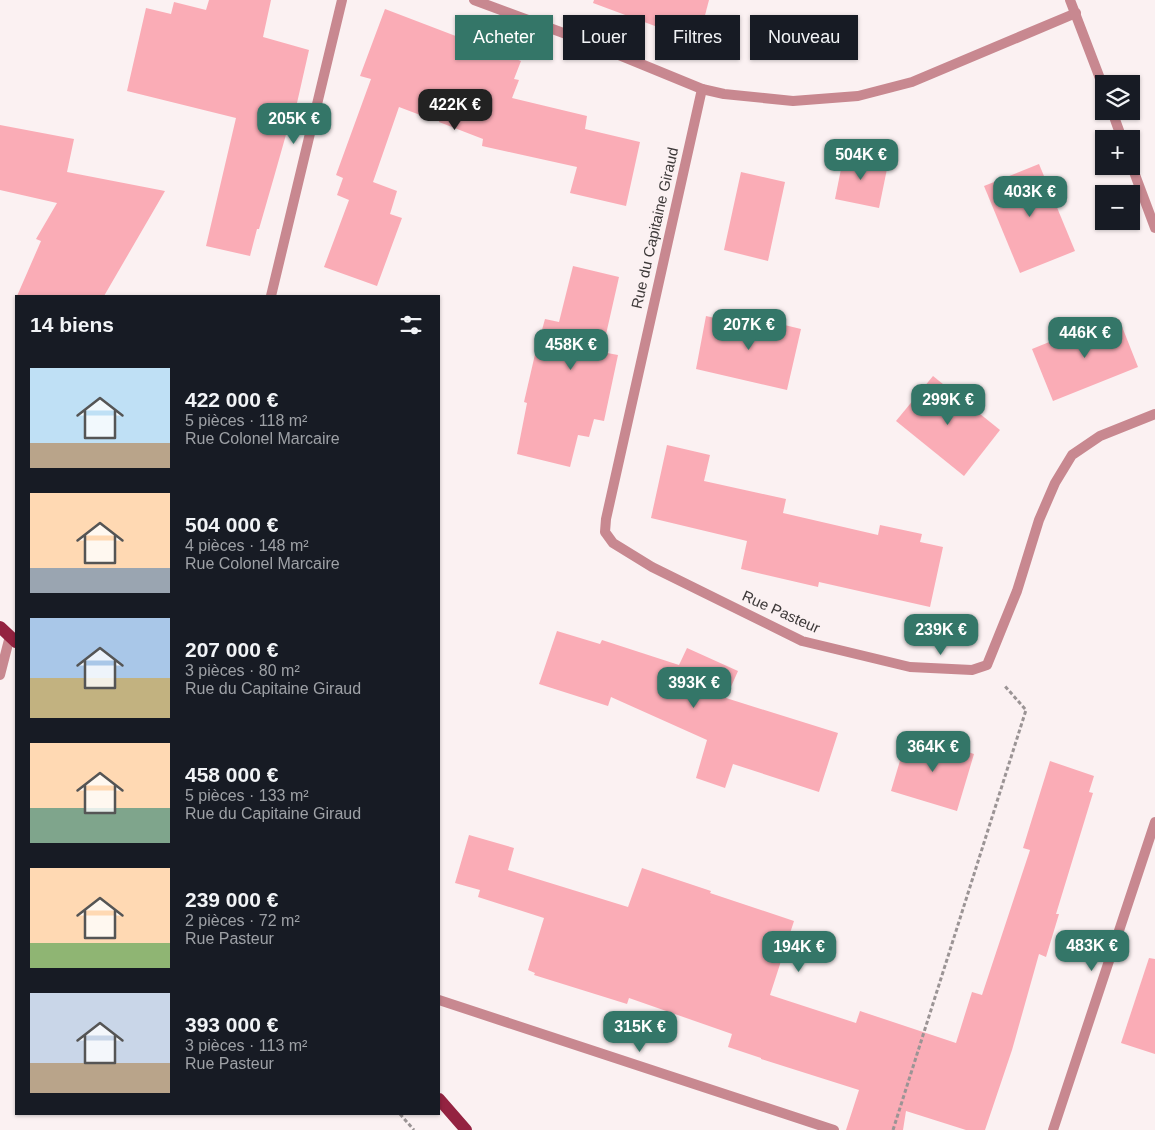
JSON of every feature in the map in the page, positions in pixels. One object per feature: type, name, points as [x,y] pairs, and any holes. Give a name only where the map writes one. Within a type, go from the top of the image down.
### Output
[{"type":"main road","points":[[0,627],[13,639]]},
{"type":"main road","points":[[440,1100],[466,1130]]},
{"type":"street","points":[[271,295],[342,0]]},
{"type":"street","points":[[474,0],[585,41],[702,89],[724,94],[793,101],[858,96],[912,82],[1076,13]]},
{"type":"street","points":[[1070,0],[1099,75]]},
{"type":"street","name":"Rue du Capitaine Giraud","points":[[606,519],[702,89]]},
{"type":"street","points":[[1135,175],[1155,228]]},
{"type":"street","points":[[987,665],[1017,591],[1039,520],[1055,483],[1072,455],[1100,436],[1155,414]]},
{"type":"street","name":"Rue Pasteur","points":[[606,519],[605,532],[612,543],[681,582],[802,641],[910,668],[972,670],[987,665]]},
{"type":"street","points":[[0,675],[13,639]]},
{"type":"street","points":[[1053,1130],[1155,822]]},
{"type":"street","points":[[440,1000],[834,1130]]},
{"type":"path","points":[[893,1130],[1026,710],[987,665]]},
{"type":"path","points":[[401,1115],[414,1130]]},
{"type":"building","points":[[209,0],[271,0],[263,37],[309,50],[292,125],[289,124],[250,256],[206,246],[236,118],[127,91],[146,8],[171,14],[174,2],[206,10]]},
{"type":"building","points":[[594,0],[709,0],[705,15],[655,15],[655,26],[645,22],[645,15],[625,15],[593,3]]},
{"type":"building","points":[[385,9],[455,36],[455,60],[521,61],[514,79],[519,80],[512,98],[587,116],[585,129],[640,142],[626,206],[570,193],[577,167],[482,146],[483,139],[439,122],[439,112],[436,121],[399,107],[373,182],[397,191],[390,214],[402,218],[377,286],[324,267],[349,200],[337,195],[343,178],[336,175],[371,79],[360,76]]},
{"type":"building","points":[[0,125],[74,139],[67,172],[165,191],[105,295],[17,295],[41,241],[36,239],[57,203],[0,190]]},
{"type":"building","points":[[844,154],[888,164],[879,208],[835,199]]},
{"type":"building","points":[[1039,164],[1075,251],[1020,273],[984,186]]},
{"type":"building","points":[[741,172],[785,182],[768,261],[724,250]]},
{"type":"building","points":[[573,266],[619,277],[602,352],[618,355],[604,421],[594,419],[589,437],[578,435],[570,467],[517,454],[527,403],[524,402],[539,337],[545,319],[559,322]]},
{"type":"building","points":[[706,316],[746,325],[748,316],[801,329],[787,390],[696,369]]},
{"type":"building","points":[[1119,319],[1138,367],[1053,401],[1032,349],[1069,334],[1070,338]]},
{"type":"building","points":[[933,376],[1000,430],[964,476],[896,421]]},
{"type":"building","points":[[667,445],[710,455],[704,481],[786,499],[783,513],[878,535],[880,525],[922,534],[920,542],[943,547],[930,607],[819,582],[818,587],[741,569],[747,541],[651,518]]},
{"type":"building","points":[[557,631],[600,644],[602,640],[679,665],[687,648],[738,671],[726,698],[838,733],[819,792],[733,764],[725,788],[696,778],[707,740],[611,697],[608,706],[539,684]]},
{"type":"building","points":[[907,737],[924,742],[925,738],[974,754],[957,811],[891,791]]},
{"type":"building","points":[[1050,761],[1094,776],[1089,792],[1093,793],[1056,914],[1059,914],[1046,957],[1039,954],[1012,1050],[985,1130],[966,1130],[906,1111],[903,1130],[846,1130],[859,1090],[728,1047],[732,1034],[629,998],[627,1004],[534,975],[535,973],[528,970],[544,918],[478,897],[480,890],[455,883],[469,835],[514,848],[508,870],[628,907],[642,868],[794,921],[770,995],[856,1023],[860,1011],[956,1043],[972,992],[982,995],[1030,850],[1023,848]]},
{"type":"building","points":[[1149,958],[1155,959],[1155,1054],[1121,1043]]}]
